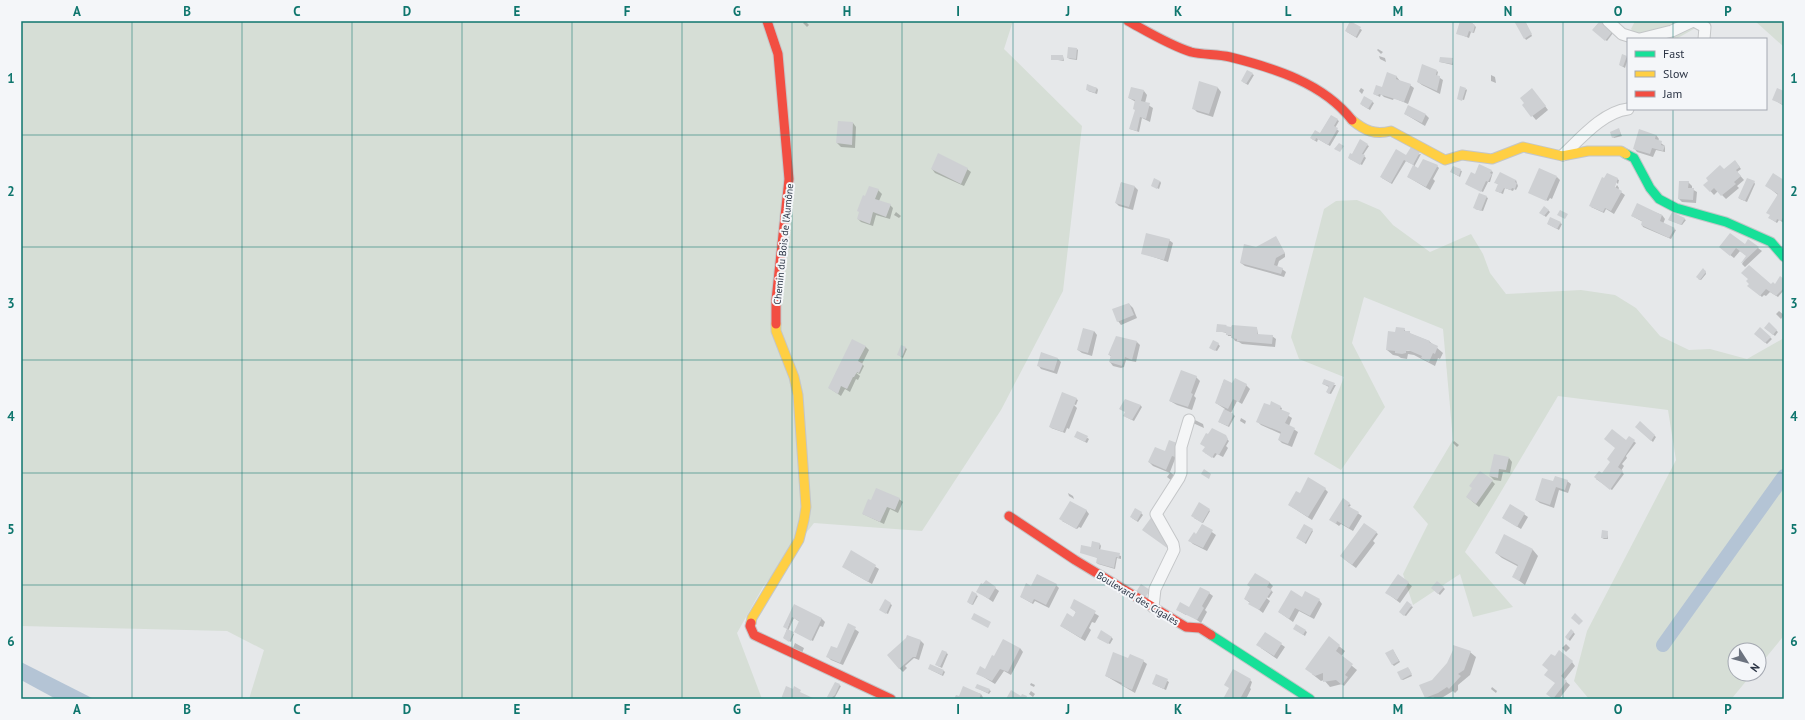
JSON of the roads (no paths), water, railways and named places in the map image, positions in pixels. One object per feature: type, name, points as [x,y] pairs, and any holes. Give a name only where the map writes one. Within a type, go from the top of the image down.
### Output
[{"type":"street","name":"Chemin du Bois de l'Aumône","points":[[767,21],[778,54],[789,179],[776,300],[776,331],[794,377],[798,395],[806,507],[799,540],[752,618],[751,632],[754,636],[891,699]]},
{"type":"street","points":[[1128,21],[1172,44],[1192,52],[1229,57],[1288,74],[1311,85],[1346,112],[1353,121],[1365,129],[1379,134],[1391,132],[1445,160],[1462,155],[1492,159],[1523,147],[1562,156],[1588,151],[1606,150],[1628,153],[1634,158],[1650,188],[1659,199],[1676,208],[1726,222],[1771,242],[1784,257]]},
{"type":"street","points":[[1608,21],[1622,34],[1636,38]]},
{"type":"street","points":[[1643,38],[1672,31],[1694,21],[1705,27],[1704,38]]},
{"type":"street","points":[[1562,156],[1602,120],[1618,110],[1627,109]]},
{"type":"street","points":[[1153,607],[1155,589],[1174,550],[1174,544],[1156,514],[1181,473],[1181,447],[1189,420]]},
{"type":"street","name":"Boulevard des Cigales","points":[[1010,516],[1075,560],[1186,627],[1200,628],[1310,699]]},
{"type":"water","points":[[21,662],[94,699],[56,699],[21,680]]},
{"type":"waterway","points":[[1663,645],[1784,476]]}]
